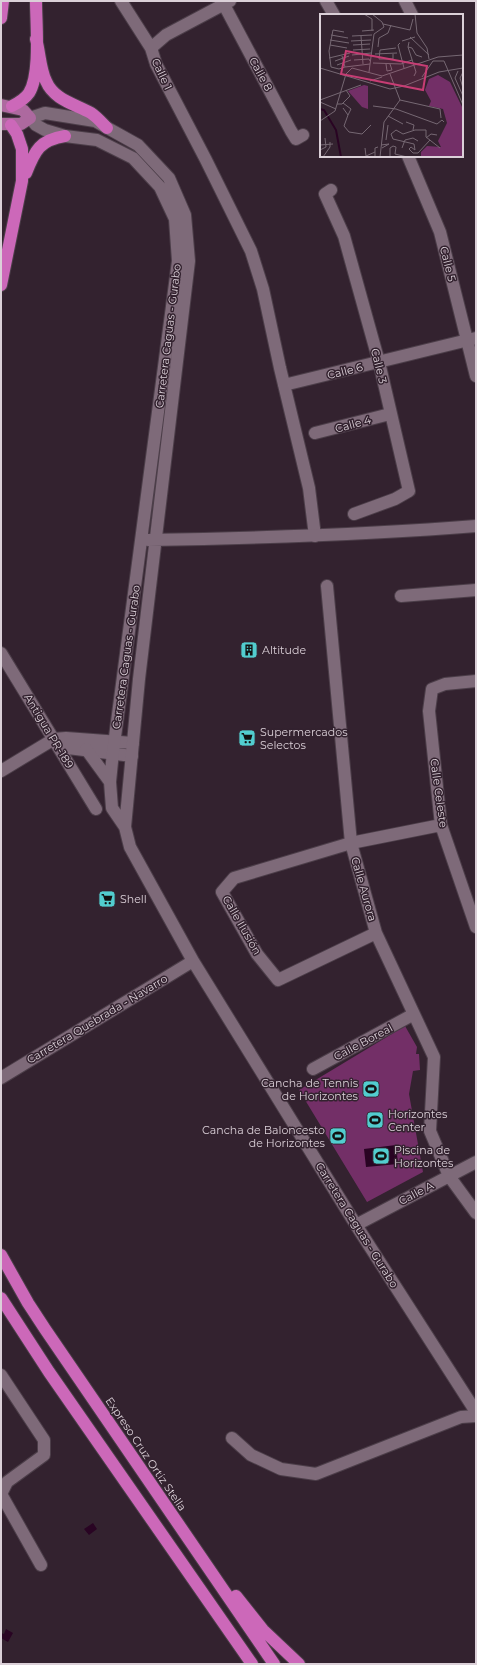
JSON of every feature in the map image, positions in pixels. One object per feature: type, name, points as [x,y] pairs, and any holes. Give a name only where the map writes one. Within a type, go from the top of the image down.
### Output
[{"type":"highway","points":[[1,18],[3,1]]},
{"type":"highway","points":[[6,105],[22,101],[29,94],[33,83],[36,66],[36,1]]},
{"type":"highway","points":[[36,39],[42,72],[50,89],[66,101],[92,114],[107,128]]},
{"type":"highway","points":[[1,285],[22,181],[22,148],[17,134],[6,125]]},
{"type":"highway","points":[[22,181],[39,145],[53,138],[65,136]]},
{"type":"highway","name":"Expreso Cruz Ortiz Stella","points":[[1,1255],[31,1308],[274,1664]]},
{"type":"highway","points":[[1,1298],[49,1372],[252,1664]]},
{"type":"highway","points":[[192,1545],[215,1565],[240,1602],[263,1630],[299,1664]]},
{"type":"main road","points":[[6,105],[23,110],[30,118],[21,124],[6,125]]},
{"type":"street","points":[[121,1],[151,48]]},
{"type":"street","points":[[326,1],[333,14]]},
{"type":"street","points":[[405,1],[412,14]]},
{"type":"street","name":"Calle 1","points":[[226,2],[166,35],[151,48],[156,64],[251,251],[263,289],[309,488],[315,536]]},
{"type":"street","name":"Calle 8","points":[[226,2],[291,131],[296,139],[303,135]]},
{"type":"street","name":"Carretera Caguas - Gurabo","points":[[125,827],[112,808],[110,782],[178,261],[175,219],[160,187],[133,158],[97,140],[65,136],[44,130],[36,125],[30,118],[45,113],[95,121],[138,145],[169,178],[185,215],[189,261],[139,679],[125,827],[130,847],[193,960],[356,1225],[476,1412]]},
{"type":"street","name":"Calle 5","points":[[408,157],[440,232],[472,340],[476,376]]},
{"type":"street","name":"Calle 3","points":[[331,190],[325,194],[344,236],[379,362],[409,491],[395,499],[354,514]]},
{"type":"street","name":"Calle 6","points":[[284,385],[472,340]]},
{"type":"street","name":"Calle 4","points":[[315,433],[390,414]]},
{"type":"street","points":[[142,540],[315,536],[402,532],[476,526]]},
{"type":"street","name":"Calle Aurora","points":[[327,586],[351,843],[376,933],[434,1057],[430,1131],[449,1176],[476,1213]]},
{"type":"street","points":[[401,596],[476,590]]},
{"type":"street","name":"Antigua PR-189","points":[[1,653],[96,809]]},
{"type":"street","name":"Calle Celeste","points":[[476,681],[443,685],[432,689],[429,711],[442,825],[476,927]]},
{"type":"street","points":[[1,771],[54,739],[66,738],[114,747],[132,756]]},
{"type":"street","points":[[54,739],[68,748],[86,749],[114,747],[133,743]]},
{"type":"street","points":[[86,749],[110,782]]},
{"type":"street","name":"Calle Ilusión","points":[[376,933],[278,980],[257,954],[222,892],[234,878],[351,843],[442,825]]},
{"type":"street","name":"Carretera Quebrada - Navarro","points":[[1,1078],[193,960]]},
{"type":"street","name":"Calle Boreal","points":[[313,1069],[414,1014]]},
{"type":"street","name":"Calle A","points":[[356,1225],[476,1162]]},
{"type":"street","points":[[1,1375],[44,1440],[44,1455],[7,1482],[1,1494],[41,1566]]},
{"type":"street","points":[[232,1438],[251,1455],[281,1469],[316,1474],[460,1417],[476,1416]]},
{"type":"shaded area","points":[[405,1026],[417,1047],[416,1054],[419,1054],[420,1070],[413,1071],[409,1094],[423,1172],[367,1202],[299,1090]]},
{"type":"shaded area","name":"Piscina de Horizontes","points":[[396,1145],[398,1164],[366,1167],[364,1149]]},
{"type":"shaded area","points":[[93,1523],[97,1529],[89,1535],[84,1529]]},
{"type":"shaded area","points":[[6,1629],[13,1633],[8,1642],[1,1638],[1,1633],[4,1634]]},
{"type":"place","name":"Altitude","points":[[249,650]]},
{"type":"place","name":"Supermercados Selectos","points":[[247,738]]},
{"type":"place","name":"Shell","points":[[107,899]]},
{"type":"place","name":"Cancha de Tennis de Horizontes","points":[[371,1089]]},
{"type":"place","name":"Horizontes Center","points":[[375,1120]]},
{"type":"place","name":"Cancha de Baloncesto de Horizontes","points":[[338,1136]]},
{"type":"place","name":"Piscina de Horizontes","points":[[381,1156]]}]
